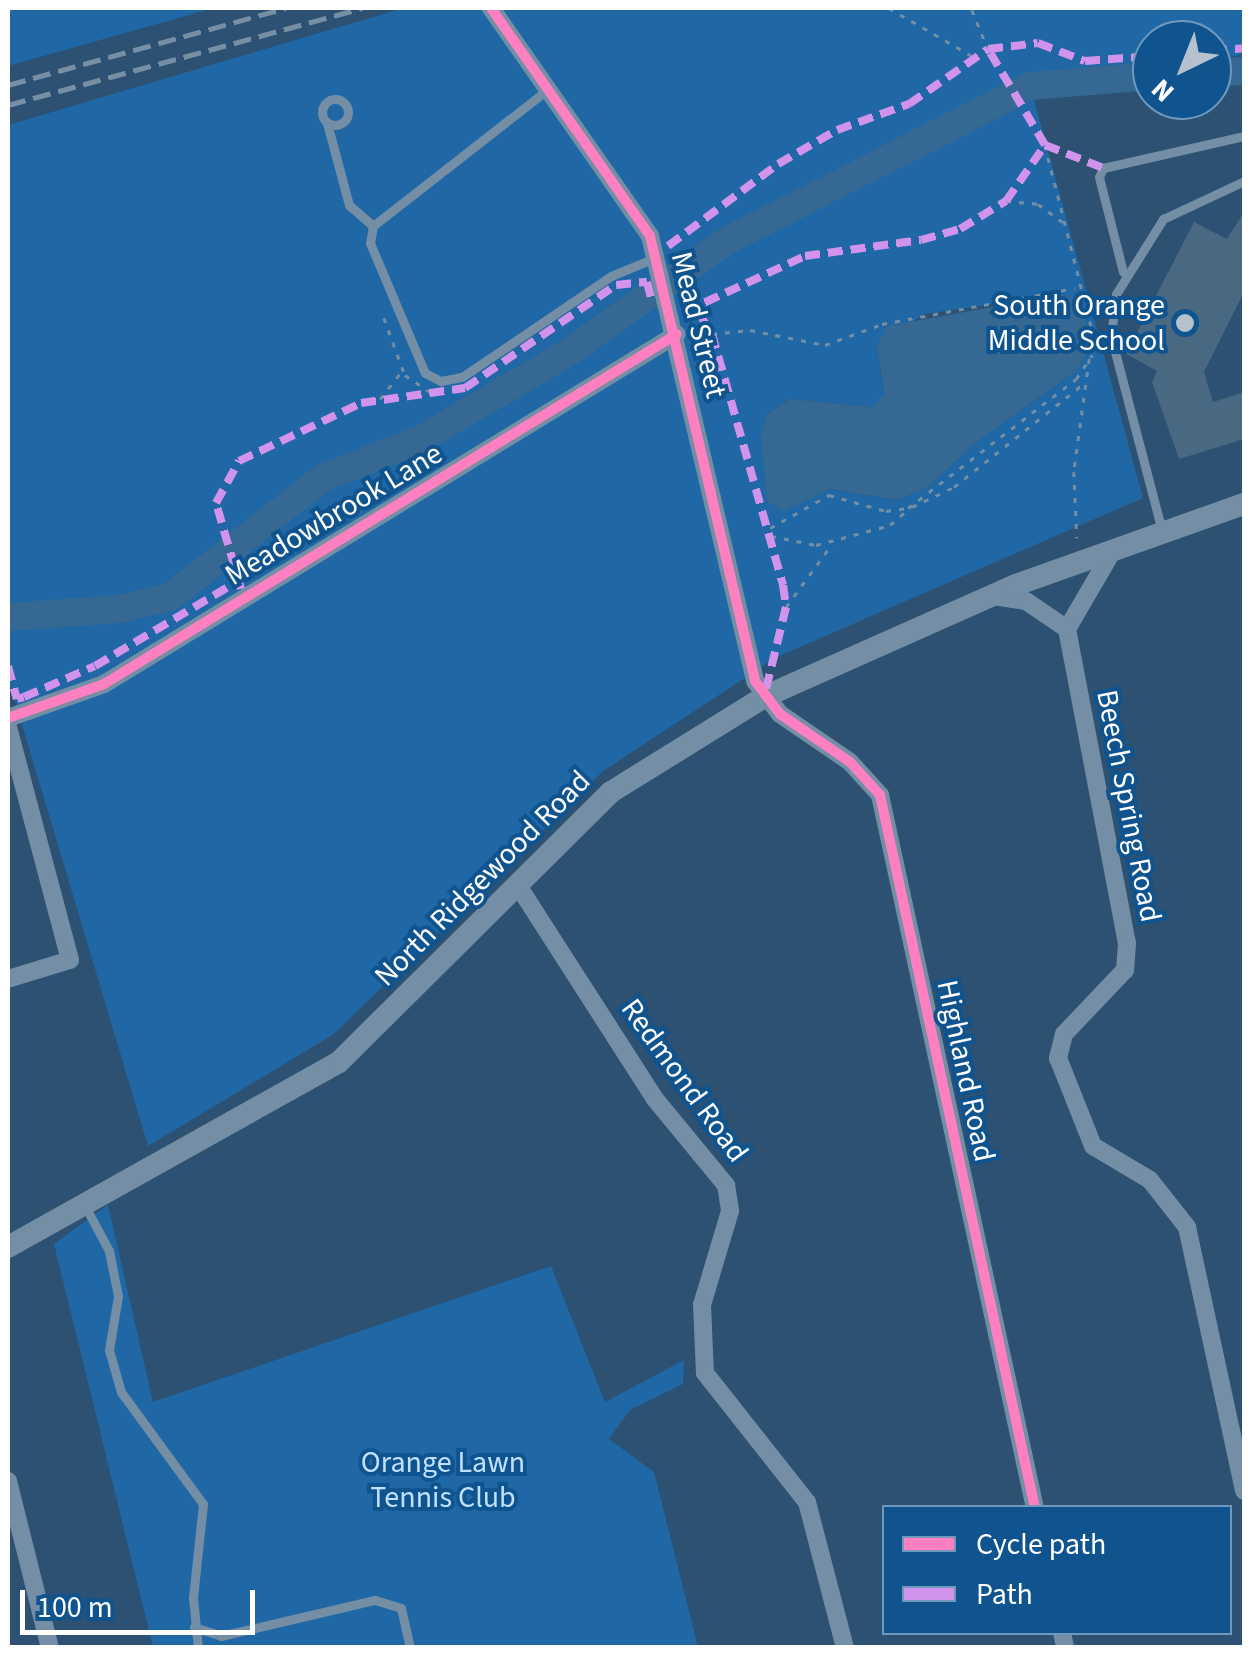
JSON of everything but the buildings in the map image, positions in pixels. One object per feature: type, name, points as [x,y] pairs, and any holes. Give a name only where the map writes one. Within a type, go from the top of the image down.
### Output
[{"type":"street","name":"Mead Street","points":[[491,8],[623,187],[660,264],[745,654],[764,696]]},
{"type":"street","name":"Meadowbrook Lane","points":[[8,718],[104,684],[677,334]]},
{"type":"street","name":"North Ridgewood Road","points":[[8,1247],[340,1062],[610,792],[764,696],[1120,544],[1244,504]]},
{"type":"street","points":[[994,596],[1026,601],[1066,629],[1120,544]]},
{"type":"street","name":"Beech Spring Road","points":[[1066,629],[1127,943],[1125,970],[1064,1034],[1058,1058],[1093,1146],[1150,1180],[1187,1228],[1244,1491]]},
{"type":"street","name":"Highland Road","points":[[764,696],[880,795],[1034,1505]]},
{"type":"street","points":[[8,728],[70,960],[8,979]]},
{"type":"street","name":"Redmond Road","points":[[517,884],[655,1099],[726,1185],[730,1210],[702,1305],[705,1373],[806,1502],[845,1648]]},
{"type":"street","points":[[8,1481],[50,1648]]},
{"type":"lane","points":[[549,88],[373,226],[370,243],[425,373],[441,382],[462,377],[611,276],[660,264]]},
{"type":"lane","points":[[328,122],[348,205],[373,226]]},
{"type":"lane","points":[[1162,530],[1111,336],[1123,272],[1099,177],[1103,168],[1244,136]]},
{"type":"lane","points":[[1123,272],[1162,219],[1244,180]]},
{"type":"lane","points":[[84,1204],[110,1251],[118,1296],[110,1350],[120,1392],[203,1504],[194,1626],[198,1648]]},
{"type":"lane","points":[[194,1626],[220,1636],[375,1600],[400,1608],[410,1648]]},
{"type":"path","points":[[888,8],[974,57]]},
{"type":"path","points":[[972,10],[988,48]]},
{"type":"path","points":[[1046,145],[1076,288],[1089,309],[1094,349],[1074,472],[1076,538]]},
{"type":"path","points":[[1006,200],[1038,204],[1064,222]]},
{"type":"path","points":[[712,334],[750,330],[825,345],[882,324],[1076,288]]},
{"type":"path","points":[[384,318],[402,370],[428,391]]},
{"type":"path","points":[[771,536],[797,545],[834,542],[890,525],[1076,378],[1094,349]]},
{"type":"path","points":[[380,399],[402,370]]},
{"type":"path","points":[[770,528],[830,494],[886,511],[908,508],[954,488],[1088,380]]},
{"type":"path","points":[[786,606],[834,542]]},
{"type":"green space","points":[[8,8],[214,8],[8,66]]},
{"type":"green space","points":[[404,8],[1244,8],[1244,54],[1232,57],[1232,20],[1132,20],[1132,76],[1033,96],[1143,498],[777,657],[603,771],[334,1034],[148,1146],[8,678],[8,125]],"holes":[[[1063,294],[1077,370],[974,444],[928,487],[897,500],[830,489],[804,498],[768,413],[791,399],[872,407],[884,395],[877,347],[924,314]]]},
{"type":"green space","name":"Orange Lawn Tennis Club","points":[[108,1205],[153,1402],[551,1266],[605,1402],[684,1360],[683,1384],[630,1410],[609,1439],[654,1472],[698,1647],[153,1647],[54,1244]]},
{"type":"shaded area","points":[[1063,294],[1081,300],[1086,322],[1089,350],[1077,370],[974,444],[928,487],[897,500],[830,489],[784,511],[767,502],[761,434],[768,413],[791,399],[872,407],[884,394],[877,346],[887,326]]},
{"type":"waterway","points":[[1232,72],[1244,71]]},
{"type":"waterway","points":[[8,617],[120,609],[170,597],[323,478],[421,439],[569,352],[728,240],[1030,86],[1132,78]]},
{"type":"railway","points":[[8,85],[285,8]]},
{"type":"railway","points":[[8,105],[362,8]]},
{"type":"marked path","points":[[668,246],[778,164],[837,130],[909,104],[988,49],[1038,43],[1085,61],[1132,57]]},
{"type":"marked path","points":[[1232,49],[1244,48]]},
{"type":"marked path","points":[[684,312],[805,256],[921,240],[960,229],[1006,201],[1045,145],[988,49]]},
{"type":"marked path","points":[[1045,145],[1103,168]]},
{"type":"marked path","points":[[241,589],[216,503],[239,461],[361,403],[465,388],[616,285],[647,282],[652,302]]},
{"type":"marked path","points":[[697,310],[712,334],[783,585],[786,607],[764,697]]},
{"type":"marked path","points":[[8,666],[17,699],[24,697],[95,666],[238,581]]},
{"type":"cycle path","points":[[491,8],[650,236],[755,681],[780,714],[850,762],[880,795],[1034,1505]]},
{"type":"cycle path","points":[[8,718],[104,684],[677,334]]},
{"type":"place","name":"South Orange Middle School","points":[[1185,323]]}]
